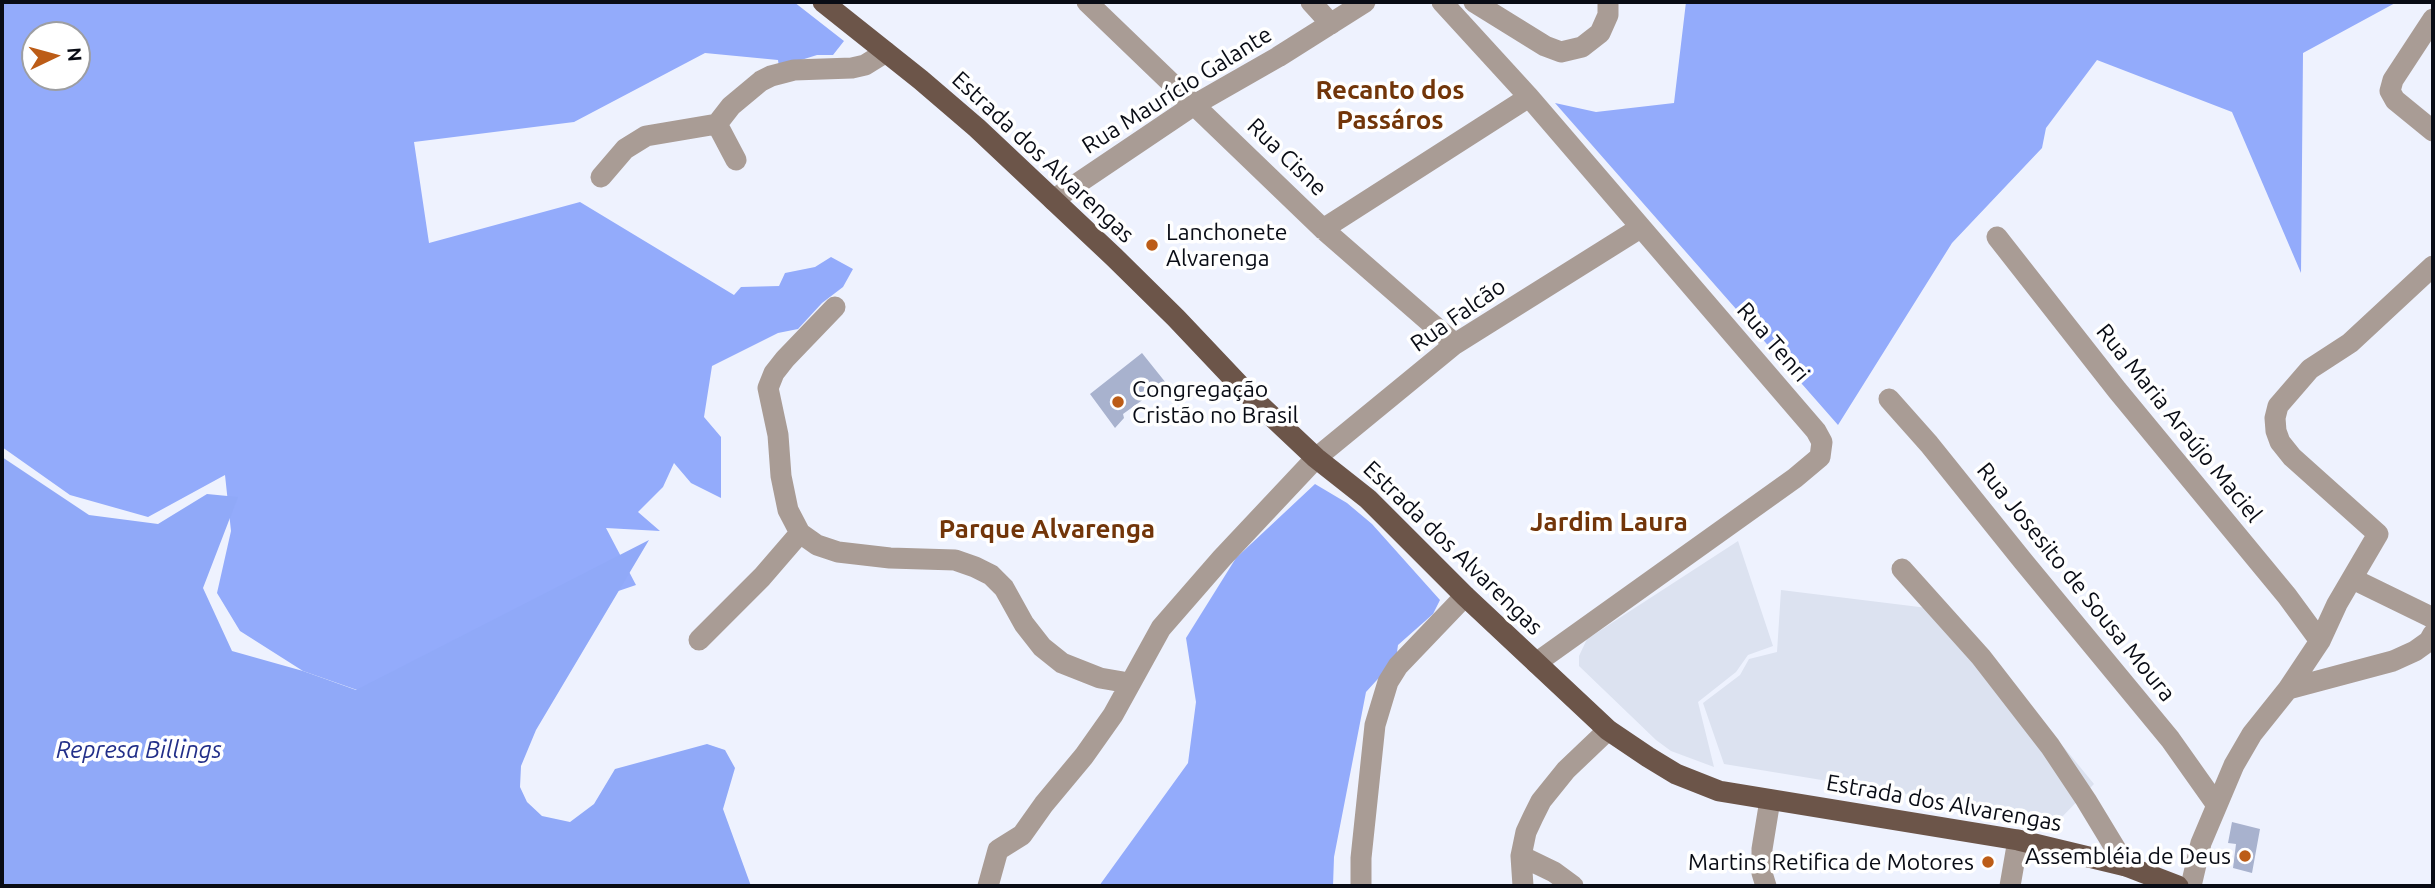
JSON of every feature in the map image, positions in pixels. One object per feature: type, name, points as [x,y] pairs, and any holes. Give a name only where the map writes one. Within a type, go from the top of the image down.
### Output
[{"type":"main road","name":"Estrada dos Alvarengas","points":[[823,2],[977,128],[1150,292],[1247,393],[1316,458],[1368,499],[1465,596],[1608,730],[1676,774],[1719,791],[2018,840],[2126,866],[2178,886]]},
{"type":"street","name":"Rua Cisne","points":[[1087,2],[1324,229],[1455,344]]},
{"type":"street","points":[[1311,2],[1331,24]]},
{"type":"street","name":"Rua Maurício Galante","points":[[1053,200],[1194,105],[1365,2]]},
{"type":"street","name":"Rua Tenri","points":[[1442,2],[1529,97],[1816,431],[1822,442],[1819,457],[1795,478],[1536,663]]},
{"type":"street","points":[[1474,2],[1545,46],[1561,52],[1582,47],[1600,33],[1608,15],[1608,2]]},
{"type":"street","points":[[2433,19],[2393,79],[2390,91],[2395,100],[2433,131]]},
{"type":"street","points":[[601,177],[625,149],[646,136],[717,124],[732,106],[761,81],[771,76],[809,69],[852,68],[865,65],[886,52]]},
{"type":"street","points":[[1324,229],[1529,97]]},
{"type":"street","points":[[717,124],[736,160]]},
{"type":"street","name":"Rua Falcão","points":[[988,886],[998,850],[1022,835],[1084,756],[1113,715],[1161,628],[1316,458],[1455,344],[1640,228]]},
{"type":"street","name":"Rua Maria Araújo Maciel","points":[[1997,237],[2117,390],[2287,596],[2320,641]]},
{"type":"street","points":[[2191,886],[2201,843],[2216,804],[2252,734],[2288,689],[2320,641],[2337,604],[2378,534],[2292,457],[2280,442],[2275,418],[2278,406],[2311,369],[2350,343],[2433,266]]},
{"type":"street","points":[[835,307],[785,359],[774,373],[768,388],[778,435],[781,476],[788,510],[800,533],[817,545],[838,552],[890,558],[955,560],[975,567],[991,575],[1004,588],[1024,624],[1042,647],[1062,663],[1100,678],[1129,683]]},
{"type":"street","name":"Rua Josesito de Sousa Moura","points":[[1889,399],[1929,443],[2170,739],[2216,804]]},
{"type":"street","points":[[699,640],[762,577],[800,533]]},
{"type":"street","points":[[1902,569],[1981,657],[2050,746],[2126,866]]},
{"type":"street","points":[[2353,579],[2433,618]]},
{"type":"street","points":[[1361,886],[1362,846],[1375,725],[1388,682],[1398,666],[1465,596]]},
{"type":"street","points":[[2288,689],[2393,661],[2415,652],[2429,641],[2433,634]]},
{"type":"street","points":[[1523,886],[1521,856],[1526,832],[1541,801],[1566,770],[1608,730]]},
{"type":"street","points":[[1766,886],[1762,873],[1762,849],[1770,800]]},
{"type":"street","points":[[2010,886],[2018,840]]},
{"type":"street","points":[[1521,856],[1554,872],[1573,886]]},
{"type":"shaded area","points":[[2,2],[794,2],[844,41],[833,55],[817,55],[779,67],[778,60],[705,53],[574,122],[414,142],[429,243],[580,202],[734,295],[741,287],[779,286],[785,273],[815,267],[831,257],[853,269],[843,287],[822,303],[798,329],[778,333],[712,366],[704,417],[721,437],[721,498],[691,483],[674,463],[663,487],[638,512],[660,531],[606,528],[636,585],[586,602],[397,704],[303,671],[240,631],[217,593],[231,531],[225,475],[148,517],[70,495],[2,447]]},
{"type":"shaded area","points":[[1686,2],[2397,2],[2303,53],[2301,273],[2232,112],[2097,60],[2046,128],[2042,148],[1952,243],[1838,425],[1555,103],[1596,112],[1674,103]]},
{"type":"shaded area","points":[[1315,484],[1347,503],[1372,524],[1440,600],[1433,614],[1398,645],[1396,659],[1366,692],[1334,857],[1333,886],[1099,886],[1188,763],[1196,702],[1186,638],[1236,558]]},
{"type":"shaded area","points":[[1738,541],[1773,646],[1748,655],[1736,672],[1698,702],[1714,767],[1671,751],[1656,740],[1579,666],[1579,656],[1587,639]]},
{"type":"shaded area","points":[[1781,590],[1952,611],[2094,784],[2060,819],[1724,764],[1703,703],[1740,675],[1749,659],[1777,652]]},
{"type":"water","name":"Represa Billings","points":[[2,457],[89,515],[158,524],[207,494],[238,497],[203,588],[232,651],[303,671],[356,690],[649,540],[536,730],[521,766],[520,787],[527,802],[542,816],[570,822],[594,804],[615,769],[707,744],[725,750],[735,768],[723,809],[751,886],[2,886]]},
{"type":"building","name":"Congregação Cristão no Brasil","points":[[1142,353],[1166,383],[1123,414],[1124,418],[1115,428],[1090,394]]},
{"type":"building","name":"Assembléia de Deus","points":[[2232,822],[2260,829],[2252,873],[2233,868],[2236,844],[2228,843]]},
{"type":"place","name":"Lanchonete Alvarenga","points":[[1152,245]]},
{"type":"place","name":"Congregação Cristão no Brasil","points":[[1118,402]]},
{"type":"place","name":"Assembléia de Deus","points":[[2245,856]]},
{"type":"place","name":"Martins Retifica de Motores","points":[[1988,862]]},
{"type":"district","name":"Recanto dos Passáros","points":[[1390,105]]},
{"type":"district","name":"Jardim Laura","points":[[1609,522]]},
{"type":"district","name":"Parque Alvarenga","points":[[1047,529]]}]
